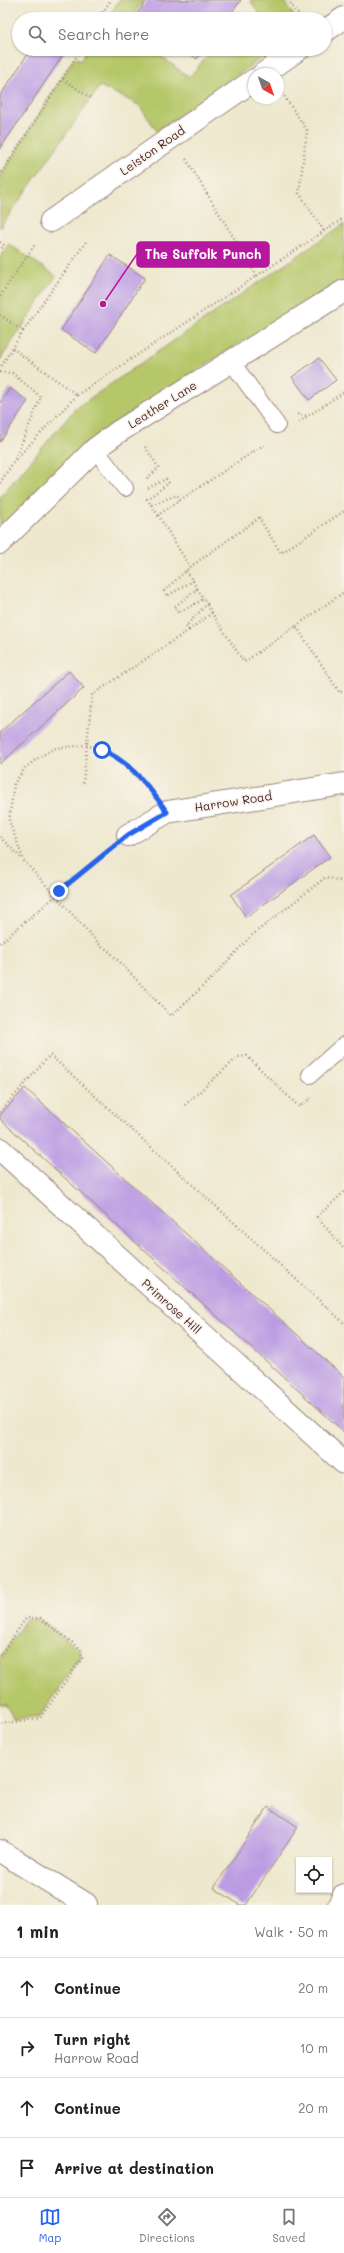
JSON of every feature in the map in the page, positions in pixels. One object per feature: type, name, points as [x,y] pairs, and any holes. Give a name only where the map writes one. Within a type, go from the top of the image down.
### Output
[{"type":"street","points":[[332,26],[344,18]]},
{"type":"street","points":[[272,68],[289,56]]},
{"type":"street","name":"Leiston Road","points":[[51,221],[248,84]]},
{"type":"street","name":"Leather Lane","points":[[0,542],[95,449],[130,425],[344,291]]},
{"type":"street","name":"Harrow Road","points":[[128,835],[167,812],[344,784]]},
{"type":"street","name":"Primrose Hill","points":[[0,1149],[344,1463]]},
{"type":"street","points":[[0,1851],[86,1904]]},
{"type":"street","points":[[339,1905],[344,1895]]},
{"type":"lane","points":[[231,361],[277,425]]},
{"type":"lane","points":[[95,449],[125,488]]},
{"type":"lane","points":[[310,1075],[344,1045]]},
{"type":"path","points":[[103,12],[111,0]]},
{"type":"path","points":[[288,0],[296,12]]},
{"type":"path","points":[[0,176],[63,80],[77,56]]},
{"type":"path","points":[[63,80],[92,99]]},
{"type":"path","points":[[284,97],[307,130],[299,193],[324,231]]},
{"type":"path","points":[[172,137],[257,276]]},
{"type":"path","points":[[14,461],[77,395],[344,218]]},
{"type":"path","points":[[0,296],[51,221]]},
{"type":"path","points":[[0,242],[4,245],[0,251]]},
{"type":"path","points":[[0,368],[23,331],[86,242]]},
{"type":"path","points":[[0,314],[23,331]]},
{"type":"path","points":[[12,348],[77,395]]},
{"type":"path","points":[[0,372],[12,373],[41,397],[14,461],[0,483]]},
{"type":"path","points":[[294,425],[344,392]]},
{"type":"path","points":[[299,413],[307,416]]},
{"type":"path","points":[[130,425],[159,468],[143,482]]},
{"type":"path","points":[[158,515],[269,441]]},
{"type":"path","points":[[141,492],[166,479],[169,483],[147,500],[190,567]]},
{"type":"path","points":[[151,506],[177,495],[180,500]]},
{"type":"path","points":[[193,582],[167,596],[164,591],[190,567],[259,518],[280,553],[344,511]]},
{"type":"path","points":[[186,571],[244,662],[344,592]]},
{"type":"path","points":[[197,589],[174,607],[178,613],[204,599]]},
{"type":"path","points":[[189,630],[186,626],[207,604]]},
{"type":"path","points":[[83,783],[92,695],[212,613]]},
{"type":"path","points":[[296,626],[340,693],[344,690]]},
{"type":"path","points":[[24,861],[9,821],[14,784],[25,768],[42,755],[56,748],[87,746],[114,755],[142,780],[167,812]]},
{"type":"path","points":[[0,943],[55,895],[128,835]]},
{"type":"path","points":[[0,837],[24,861],[102,947],[108,950],[171,1016],[213,977],[251,936],[326,877],[344,882]]},
{"type":"path","points":[[0,1112],[50,1055],[344,1323]]},
{"type":"path","points":[[185,1105],[238,1057],[247,1056],[299,1107],[315,1096]]},
{"type":"path","points":[[344,1192],[317,1217],[344,1249]]},
{"type":"path","points":[[0,1656],[26,1618],[40,1618],[81,1649],[82,1658],[40,1718],[0,1724]]},
{"type":"green space","points":[[119,0],[144,0],[135,12],[111,12]]},
{"type":"green space","points":[[250,0],[283,0],[291,12],[258,12]]},
{"type":"green space","points":[[84,56],[160,56],[189,77],[208,56],[265,56],[157,131],[139,105],[100,86],[0,228],[0,176],[75,57],[81,60]]},
{"type":"green space","points":[[344,224],[344,280],[225,352],[107,428],[0,530],[0,497],[76,408]]},
{"type":"green space","points":[[9,244],[56,276],[0,360],[0,257]]},
{"type":"green space","points":[[26,1619],[39,1619],[80,1650],[80,1657],[40,1716],[14,1719],[6,1705],[0,1705],[0,1657]]},
{"type":"building","points":[[147,0],[241,0],[232,12],[138,12]]},
{"type":"building","points":[[26,56],[62,56],[0,149],[0,96]]},
{"type":"building","points":[[110,255],[145,278],[96,353],[61,330]]},
{"type":"building","points":[[319,358],[336,380],[309,400],[292,377]]},
{"type":"building","points":[[10,388],[28,401],[0,442],[0,403]]},
{"type":"building","points":[[69,671],[84,688],[0,764],[0,732]]},
{"type":"building","points":[[314,835],[330,857],[246,917],[231,895]]},
{"type":"building","points":[[25,1088],[344,1377],[344,1432],[0,1119],[0,1115]]},
{"type":"building","points":[[268,1807],[298,1827],[246,1905],[240,1905],[214,1888]]},
{"type":"place","name":"The Suffolk Punch","points":[[103,304]]},
{"type":"route","points":[[59,891],[128,835],[167,812],[142,780],[114,755],[102,750]]}]
